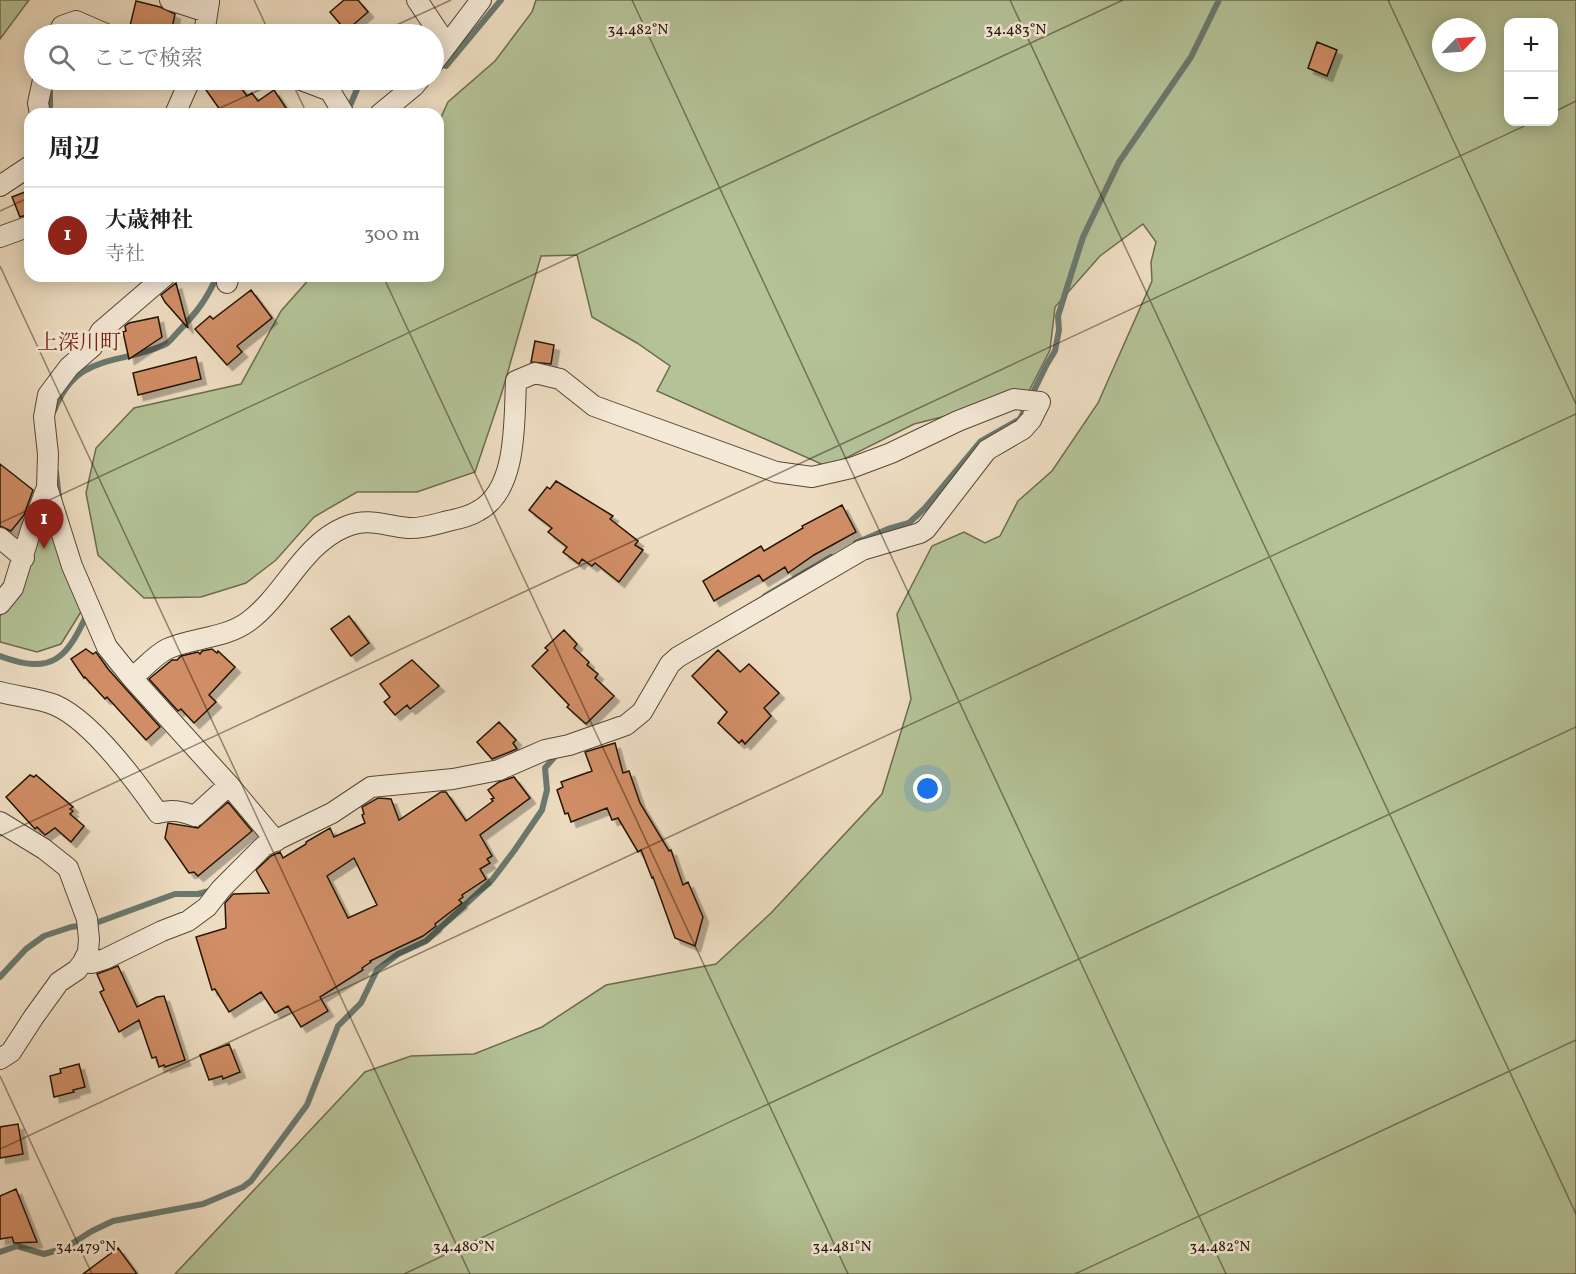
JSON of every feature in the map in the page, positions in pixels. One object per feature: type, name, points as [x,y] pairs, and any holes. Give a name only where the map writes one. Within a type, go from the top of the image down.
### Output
[{"type":"street","points":[[170,0],[208,6],[205,24]]},
{"type":"street","points":[[417,0],[433,24]]},
{"type":"street","points":[[444,49],[481,0]]},
{"type":"street","points":[[68,24],[76,21],[83,24]]},
{"type":"street","points":[[444,40],[447,45]]},
{"type":"street","points":[[39,108],[41,90]]},
{"type":"street","points":[[178,108],[186,90]]},
{"type":"street","points":[[327,90],[340,108]]},
{"type":"street","points":[[387,108],[408,90]]},
{"type":"street","points":[[0,186],[24,170]]},
{"type":"street","points":[[0,237],[24,228]]},
{"type":"street","points":[[0,604],[14,588],[31,530],[47,487],[48,454],[44,417],[48,394],[69,367],[92,347],[101,331],[146,284]]},
{"type":"street","points":[[83,962],[92,963],[105,959],[188,921],[207,907],[247,861],[264,846],[332,813],[371,788],[453,779],[499,770],[545,750],[626,725],[642,712],[670,664],[678,657],[862,550],[920,533],[926,529],[987,450],[1023,429],[1031,420],[1040,402],[1022,400],[958,421],[881,457],[851,468],[812,477],[776,472],[594,406],[560,379],[535,373],[516,381],[513,441],[509,467],[494,498],[479,511],[456,519],[409,528],[388,523],[360,522],[344,527],[322,540],[301,562],[278,594],[246,624],[224,634],[166,650],[132,678]]},
{"type":"street","points":[[47,487],[72,566],[107,647],[276,841]]},
{"type":"street","points":[[0,538],[24,558]]},
{"type":"street","points":[[0,692],[55,705],[80,722],[103,744],[158,813],[168,810],[195,816],[229,785]]},
{"type":"street","points":[[0,822],[44,849],[69,868],[87,919],[88,945],[83,962],[77,970],[59,982],[11,1052],[0,1059]]},
{"type":"green space","points":[[0,0],[29,0],[0,39]]},
{"type":"green space","points":[[536,0],[1576,0],[1576,1274],[175,1274],[365,1072],[411,1056],[474,1054],[542,1027],[606,985],[716,964],[771,913],[882,794],[911,699],[897,614],[932,546],[964,532],[985,543],[1000,536],[1018,501],[1052,471],[1098,403],[1152,281],[1151,262],[1156,242],[1143,224],[1100,256],[1055,307],[1050,350],[1029,391],[1011,393],[978,408],[914,424],[828,467],[657,391],[670,366],[637,343],[592,317],[577,255],[541,256],[502,392],[475,472],[417,492],[357,492],[314,517],[276,560],[246,583],[201,597],[144,598],[98,555],[86,493],[96,448],[134,408],[241,384],[281,311],[307,282],[444,282],[444,111],[448,102],[495,61],[532,12]]},
{"type":"green space","points":[[52,525],[84,607],[61,644],[37,652],[0,642],[0,616],[16,599],[38,535]]},
{"type":"building","points":[[344,0],[358,0],[368,12],[354,24],[340,24],[330,12]]},
{"type":"building","points":[[136,1],[160,7],[175,14],[173,24],[130,24]]},
{"type":"building","points":[[1317,42],[1337,50],[1327,76],[1308,68]]},
{"type":"building","points":[[206,90],[242,90],[247,96],[252,93],[258,101],[274,90],[286,108],[219,108]]},
{"type":"building","points":[[24,192],[24,216],[20,217],[12,197]]},
{"type":"building","points":[[176,283],[188,328],[161,295]]},
{"type":"building","points":[[251,290],[272,318],[237,346],[242,352],[227,365],[195,329],[210,316],[213,319]]},
{"type":"building","points":[[158,317],[162,337],[129,359],[123,332],[126,331],[125,326],[129,323]]},
{"type":"building","points":[[535,341],[554,345],[551,364],[531,362]]},
{"type":"building","points":[[196,357],[201,379],[138,395],[133,373]]},
{"type":"building","points":[[0,464],[33,490],[24,515],[11,531],[0,526]]},
{"type":"building","points":[[556,481],[613,516],[610,519],[638,541],[635,545],[643,550],[619,582],[595,563],[592,566],[582,559],[579,564],[563,552],[567,547],[548,532],[552,528],[529,510],[547,487],[550,489]]},
{"type":"building","points":[[842,505],[856,532],[814,555],[788,573],[785,567],[763,581],[759,575],[714,601],[703,581],[761,546],[764,551],[803,528],[802,526]]},
{"type":"building","points":[[349,616],[369,643],[351,656],[331,629]]},
{"type":"building","points":[[564,630],[577,644],[574,648],[589,662],[587,665],[598,674],[595,678],[614,696],[586,724],[567,707],[569,705],[532,666],[548,650],[545,648]]},
{"type":"building","points":[[86,649],[93,654],[96,652],[108,669],[160,727],[146,740],[107,697],[105,699],[84,678],[71,659]]},
{"type":"building","points":[[212,649],[217,653],[218,651],[235,667],[209,695],[216,702],[194,723],[181,709],[178,711],[149,679],[172,660]]},
{"type":"building","points":[[718,650],[740,672],[749,664],[779,693],[764,708],[771,716],[745,744],[742,740],[739,743],[718,723],[727,712],[692,676]]},
{"type":"building","points":[[412,660],[439,686],[410,709],[407,705],[395,715],[384,702],[390,697],[380,684]]},
{"type":"building","points":[[499,722],[516,740],[513,743],[517,749],[492,759],[477,742]]},
{"type":"building","points":[[615,743],[623,773],[629,771],[640,803],[669,851],[671,850],[683,885],[688,882],[703,917],[695,946],[675,938],[641,850],[638,852],[618,818],[612,820],[607,808],[571,822],[568,813],[565,814],[557,790],[563,787],[561,782],[592,771],[585,752]]},
{"type":"building","points":[[30,775],[34,777],[36,775],[73,807],[70,809],[73,811],[70,814],[84,826],[71,842],[55,828],[45,835],[37,827],[35,829],[6,797]]},
{"type":"building","points":[[514,777],[530,798],[480,835],[492,856],[487,859],[490,863],[480,869],[486,879],[462,895],[463,897],[459,900],[462,903],[435,924],[436,926],[423,936],[370,961],[362,968],[363,970],[320,997],[328,1011],[301,1027],[288,1006],[275,1013],[261,992],[229,1012],[215,989],[212,990],[196,937],[226,928],[225,903],[233,894],[269,893],[256,870],[271,856],[280,852],[283,858],[330,828],[334,837],[365,823],[362,807],[378,798],[391,799],[399,820],[441,792],[446,792],[466,821],[493,801],[491,799],[494,798],[488,790],[499,782]],"holes":[[[354,858],[377,905],[348,918],[327,876]]]},
{"type":"building","points":[[228,802],[252,831],[198,876],[194,872],[189,873],[165,838],[168,823],[198,828]]},
{"type":"building","points":[[118,966],[137,1007],[164,996],[185,1060],[159,1067],[156,1057],[152,1058],[139,1020],[119,1032],[100,992],[104,990],[97,974]]},
{"type":"building","points":[[229,1044],[240,1072],[223,1079],[222,1076],[209,1080],[200,1055]]},
{"type":"building","points":[[79,1064],[85,1087],[54,1097],[50,1076],[61,1073],[60,1069]]},
{"type":"building","points":[[18,1124],[23,1154],[0,1158],[0,1127]]},
{"type":"building","points":[[16,1189],[37,1242],[14,1243],[12,1237],[0,1239],[0,1196]]},
{"type":"building","points":[[118,1248],[137,1274],[83,1274]]},
{"type":"waterway","points":[[444,65],[446,66],[501,0]]},
{"type":"waterway","points":[[856,543],[888,529],[909,523],[925,508],[981,441],[1020,419],[1055,351],[1059,330],[1058,316],[1083,237],[1119,162],[1191,57],[1219,0]]},
{"type":"waterway","points":[[349,108],[357,90]]},
{"type":"waterway","points":[[50,92],[50,108]]},
{"type":"waterway","points":[[54,411],[63,392],[86,370],[168,343],[200,306],[214,282]]},
{"type":"waterway","points":[[56,472],[59,498]]},
{"type":"waterway","points":[[765,596],[831,557]]},
{"type":"waterway","points":[[0,656],[33,664],[56,659],[73,641],[88,612]]},
{"type":"waterway","points":[[0,1252],[17,1246],[44,1254],[65,1248],[113,1221],[203,1204],[243,1187],[251,1181],[307,1105],[338,1026],[361,1003],[377,970],[398,954],[426,941],[492,880],[514,851],[542,810],[547,790],[545,768],[557,754]]},
{"type":"waterway","points":[[0,977],[26,949],[44,936],[71,927],[93,924],[175,894],[198,894],[213,890]]},
{"type":"place","name":"大歳神社","points":[[44,549]]},
{"type":"district","name":"上深川町","points":[[79,343]]}]
